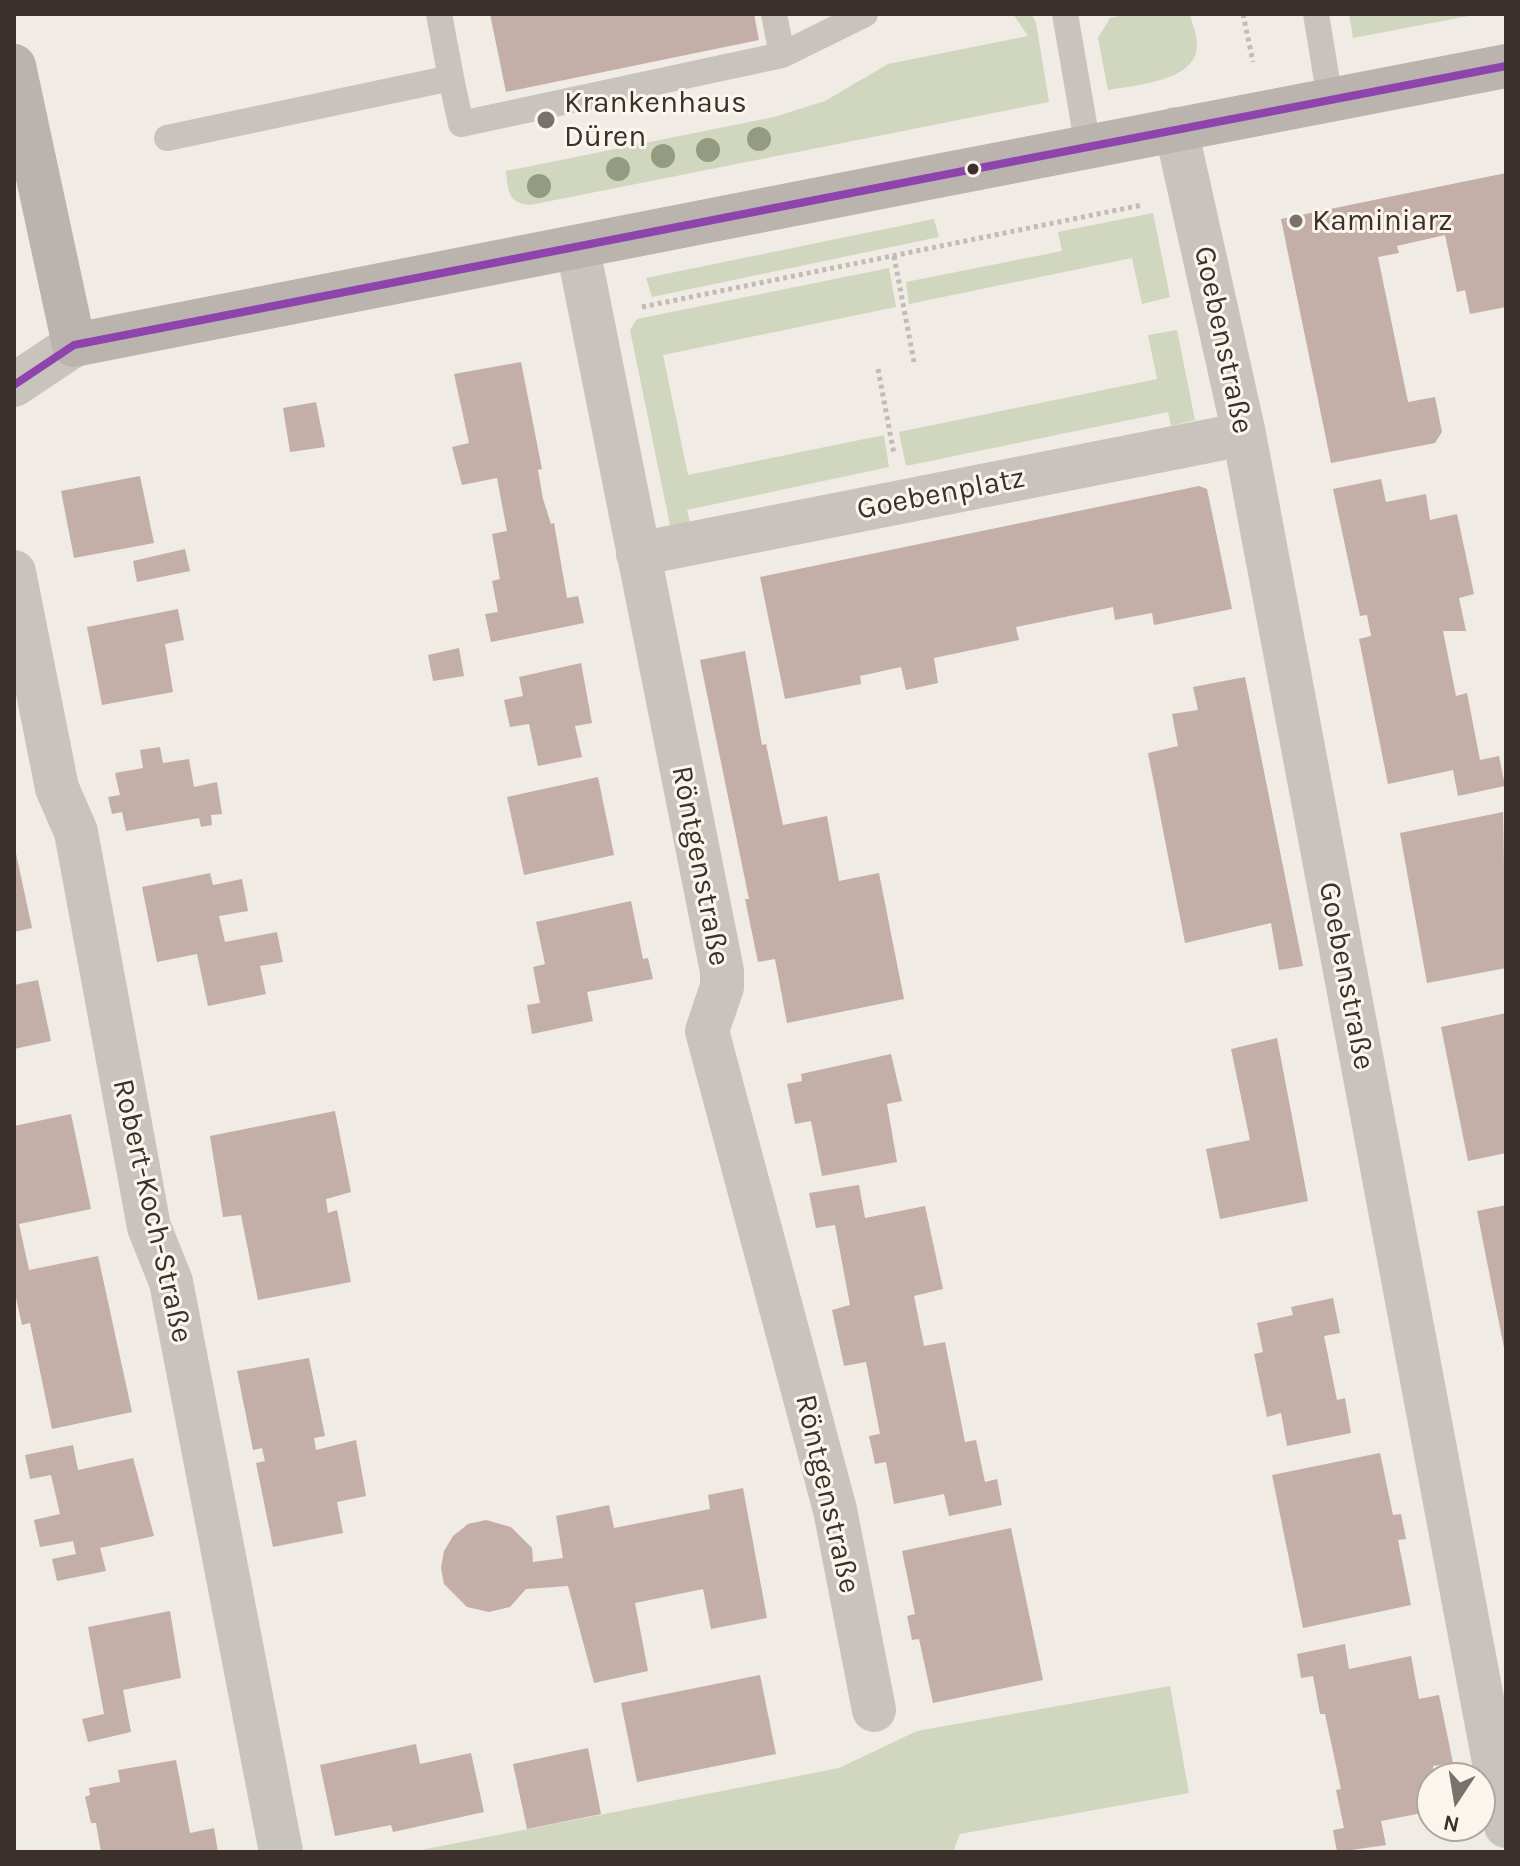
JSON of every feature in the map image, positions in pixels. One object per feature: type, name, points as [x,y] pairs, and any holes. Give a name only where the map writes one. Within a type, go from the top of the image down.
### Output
[{"type":"street","points":[[14,66],[74,345]]},
{"type":"street","points":[[14,385],[74,345],[1506,66]]},
{"type":"street","name":"Goebenstraße","points":[[1176,129],[1244,434],[1506,1826]]},
{"type":"street","name":"Röntgenstraße","points":[[578,249],[722,971],[722,987],[707,1031],[835,1510],[874,1710]]},
{"type":"street","name":"Goebenplatz","points":[[638,554],[1244,434]]},
{"type":"street","name":"Robert-Koch-Straße","points":[[14,572],[57,788],[76,832],[149,1227],[171,1282],[281,1852]]},
{"type":"lane","points":[[439,14],[461,124],[782,55],[865,14]]},
{"type":"lane","points":[[774,14],[782,55]]},
{"type":"lane","points":[[1065,14],[1088,147]]},
{"type":"lane","points":[[1316,14],[1330,99]]},
{"type":"lane","points":[[167,138],[451,78]]},
{"type":"path","points":[[1243,14],[1254,67]]},
{"type":"path","points":[[590,318],[1190,195]]},
{"type":"path","points":[[894,256],[914,362]]},
{"type":"path","points":[[878,369],[903,502]]},
{"type":"green space","points":[[1013,14],[1031,14],[1036,23],[1049,102],[530,205],[517,202],[510,195],[506,171],[774,117],[825,101],[888,64],[1028,36]]},
{"type":"green space","points":[[1127,14],[1190,14],[1197,45],[1187,67],[1162,80],[1108,90],[1098,38],[1110,18]]},
{"type":"green space","points":[[1349,14],[1479,14],[1353,38]]},
{"type":"green space","points":[[1153,213],[1170,297],[1142,304],[1132,258],[909,304],[906,282],[1062,251],[1058,232]]},
{"type":"green space","points":[[934,219],[939,237],[652,297],[646,278]]},
{"type":"green space","points":[[889,268],[896,307],[663,355],[688,475],[884,435],[889,467],[687,510],[692,530],[672,535],[630,330],[637,319]]},
{"type":"green space","points":[[1177,330],[1195,420],[1171,426],[1168,412],[906,466],[899,432],[1157,379],[1148,335]]},
{"type":"green space","points":[[1170,1686],[1189,1793],[960,1834],[953,1852],[411,1852],[839,1768],[917,1731]]},
{"type":"building","points":[[490,14],[754,14],[759,40],[506,92]]},
{"type":"building","points":[[1506,173],[1506,307],[1470,314],[1465,290],[1457,292],[1445,235],[1397,246],[1399,253],[1378,257],[1408,402],[1435,397],[1442,432],[1435,443],[1331,463],[1281,219]]},
{"type":"building","points":[[521,362],[542,469],[538,470],[543,499],[551,524],[554,523],[567,598],[578,596],[584,623],[491,642],[485,614],[498,612],[492,581],[500,579],[492,534],[507,531],[497,478],[462,485],[452,447],[469,443],[454,374]]},
{"type":"building","points":[[316,402],[325,447],[290,452],[283,408]]},
{"type":"building","points":[[140,476],[154,543],[74,558],[61,491]]},
{"type":"building","points":[[1381,479],[1386,502],[1426,494],[1430,520],[1457,514],[1474,594],[1459,598],[1466,631],[1443,631],[1456,696],[1467,693],[1480,760],[1499,756],[1505,786],[1458,796],[1453,770],[1388,784],[1359,639],[1371,636],[1367,615],[1360,616],[1333,489]]},
{"type":"building","points":[[1199,486],[1207,489],[1232,609],[1154,625],[1152,613],[1115,620],[1113,607],[1016,627],[1019,640],[934,658],[938,683],[906,690],[901,667],[860,676],[861,684],[785,699],[760,577]]},
{"type":"building","points":[[185,549],[190,571],[137,582],[133,561]]},
{"type":"building","points":[[178,609],[184,640],[165,644],[173,692],[102,705],[87,627]]},
{"type":"building","points":[[459,648],[464,676],[433,681],[428,655]]},
{"type":"building","points":[[745,651],[762,745],[766,744],[783,825],[827,816],[839,881],[879,873],[904,999],[787,1023],[775,959],[758,962],[745,899],[749,899],[700,660]]},
{"type":"building","points":[[581,663],[592,723],[575,726],[582,757],[538,766],[529,724],[510,727],[504,700],[523,696],[519,677]]},
{"type":"building","points":[[1245,677],[1303,966],[1279,970],[1271,923],[1185,943],[1148,753],[1178,746],[1172,714],[1198,710],[1193,687]]},
{"type":"building","points":[[160,747],[163,763],[189,759],[194,787],[217,782],[222,814],[211,815],[212,825],[201,827],[199,818],[126,831],[122,812],[112,814],[108,797],[120,795],[115,773],[143,768],[140,750]]},
{"type":"building","points":[[598,777],[614,855],[524,875],[507,797]]},
{"type":"building","points":[[1503,812],[1506,968],[1427,983],[1400,833]]},
{"type":"building","points":[[14,844],[32,928],[14,932]]},
{"type":"building","points":[[210,873],[213,885],[242,879],[248,911],[219,916],[225,942],[277,932],[283,962],[260,966],[266,994],[208,1006],[197,954],[157,962],[142,887]]},
{"type":"building","points":[[631,901],[643,959],[648,958],[653,979],[587,992],[593,1021],[532,1034],[527,1005],[540,1003],[533,967],[545,964],[536,922]]},
{"type":"building","points":[[38,980],[51,1041],[14,1049],[14,985]]},
{"type":"building","points":[[1506,1013],[1506,1153],[1468,1161],[1441,1027]]},
{"type":"building","points":[[1277,1038],[1308,1201],[1220,1219],[1206,1149],[1250,1140],[1231,1049]]},
{"type":"building","points":[[891,1054],[902,1101],[887,1104],[897,1162],[822,1176],[811,1121],[795,1124],[787,1084],[802,1081],[801,1074]]},
{"type":"building","points":[[335,1111],[351,1192],[326,1199],[328,1213],[337,1210],[351,1282],[258,1300],[241,1215],[223,1217],[210,1136]]},
{"type":"building","points":[[71,1114],[91,1209],[19,1224],[29,1270],[98,1256],[132,1412],[52,1429],[30,1323],[22,1325],[14,1289],[14,1126]]},
{"type":"building","points":[[859,1185],[865,1218],[925,1206],[943,1289],[914,1296],[924,1346],[945,1342],[965,1442],[976,1440],[985,1482],[997,1479],[1002,1505],[949,1516],[944,1494],[894,1504],[886,1462],[875,1464],[869,1436],[880,1434],[866,1362],[844,1366],[832,1310],[850,1305],[835,1225],[816,1228],[809,1193]]},
{"type":"building","points":[[1506,1205],[1506,1353],[1505,1353],[1477,1211]]},
{"type":"building","points":[[1333,1298],[1340,1333],[1324,1336],[1337,1400],[1345,1398],[1351,1433],[1287,1446],[1281,1413],[1267,1417],[1254,1354],[1263,1352],[1257,1323],[1293,1315],[1291,1307]]},
{"type":"building","points":[[309,1358],[325,1436],[314,1438],[316,1450],[356,1440],[366,1496],[337,1502],[343,1533],[273,1547],[256,1463],[265,1461],[262,1448],[253,1450],[237,1371]]},
{"type":"building","points":[[73,1445],[78,1470],[133,1458],[154,1536],[100,1548],[106,1571],[57,1581],[52,1559],[76,1554],[73,1541],[40,1547],[34,1520],[60,1514],[51,1475],[30,1479],[25,1455]]},
{"type":"building","points":[[1380,1453],[1393,1515],[1401,1514],[1406,1539],[1398,1540],[1411,1605],[1303,1628],[1272,1475]]},
{"type":"building","points":[[743,1488],[767,1618],[711,1629],[703,1589],[635,1603],[648,1671],[594,1683],[568,1586],[526,1589],[510,1607],[489,1612],[467,1607],[444,1584],[441,1568],[444,1551],[453,1536],[468,1524],[486,1520],[511,1527],[532,1548],[533,1562],[563,1558],[556,1516],[609,1505],[614,1528],[710,1509],[708,1495]]},
{"type":"building","points":[[1011,1528],[1043,1680],[933,1703],[919,1639],[912,1640],[907,1616],[915,1614],[902,1551]]},
{"type":"building","points":[[170,1611],[181,1678],[123,1690],[131,1732],[88,1742],[82,1719],[104,1714],[88,1627]]},
{"type":"building","points":[[1345,1644],[1349,1669],[1411,1656],[1419,1699],[1439,1695],[1453,1762],[1416,1762],[1416,1814],[1381,1821],[1386,1845],[1337,1852],[1333,1830],[1344,1828],[1336,1790],[1341,1789],[1325,1714],[1320,1714],[1313,1676],[1301,1678],[1297,1654]]},
{"type":"building","points":[[760,1675],[776,1754],[637,1782],[621,1703]]},
{"type":"building","points":[[416,1744],[420,1764],[471,1753],[484,1812],[393,1832],[391,1825],[335,1836],[320,1765]]},
{"type":"building","points":[[588,1748],[601,1814],[527,1829],[513,1764]]},
{"type":"building","points":[[176,1760],[190,1833],[214,1828],[218,1852],[101,1852],[96,1823],[91,1823],[85,1797],[90,1795],[89,1788],[120,1782],[118,1770]]},
{"type":"transit line","points":[[14,385],[74,345],[1506,66]]},
{"type":"place","name":"Krankenhaus Düren","points":[[546,120]]},
{"type":"place","name":"Kaminiarz","points":[[1296,221]]}]
